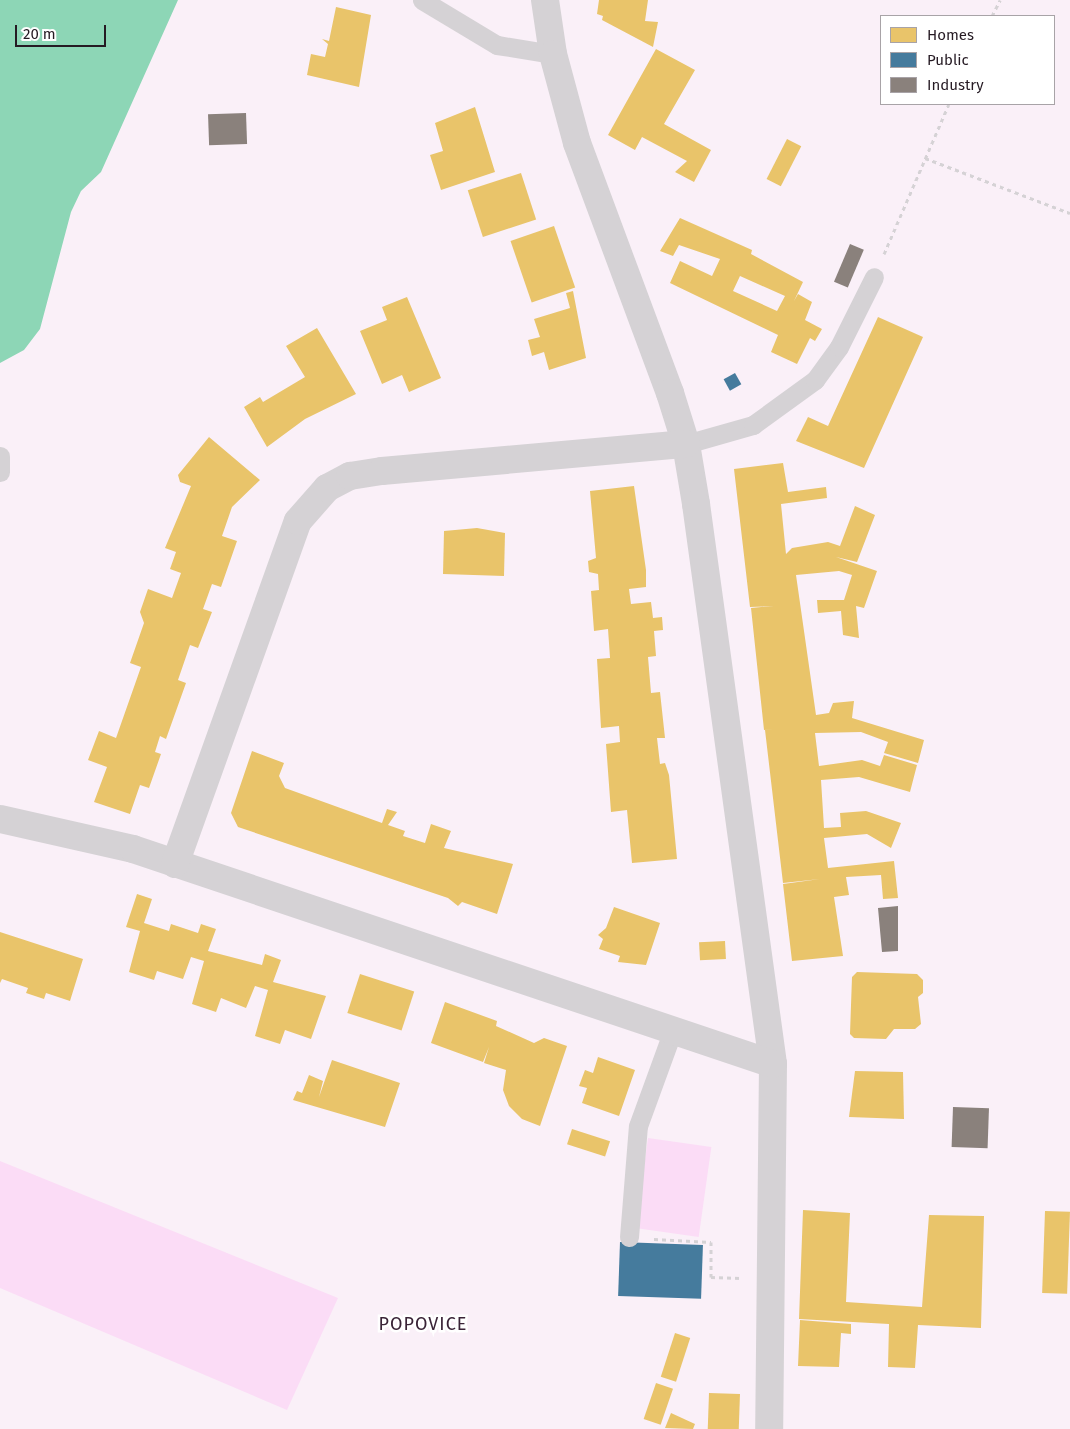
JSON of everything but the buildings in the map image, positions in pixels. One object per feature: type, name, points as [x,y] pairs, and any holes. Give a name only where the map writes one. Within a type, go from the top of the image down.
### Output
[{"type":"street","points":[[545,0],[553,54],[577,143],[686,444],[773,1064],[769,1429]]},
{"type":"street","points":[[175,864],[295,528],[307,507],[327,488],[350,476],[382,471],[686,444]]},
{"type":"street","points":[[0,819],[133,849],[773,1064]]},
{"type":"lane","points":[[422,0],[504,48],[553,54]]},
{"type":"lane","points":[[686,444],[753,425],[815,380],[839,347],[874,277]]},
{"type":"lane","points":[[0,456],[0,472]]},
{"type":"lane","points":[[629,1237],[638,1126],[673,1030]]},
{"type":"path","points":[[992,15],[1000,0]]},
{"type":"path","points":[[874,277],[949,105]]},
{"type":"path","points":[[925,158],[1070,213]]},
{"type":"path","points":[[629,1237],[711,1242],[711,1277],[741,1278]]},
{"type":"shaded area","points":[[0,0],[178,0],[101,172],[81,191],[71,212],[40,329],[24,350],[0,363]]},
{"type":"shaded area","points":[[648,1138],[711,1147],[699,1237],[635,1228]]},
{"type":"shaded area","points":[[0,1161],[338,1298],[287,1410],[0,1288]]},
{"type":"district","name":"POPOVICE","points":[[423,1324]]}]
